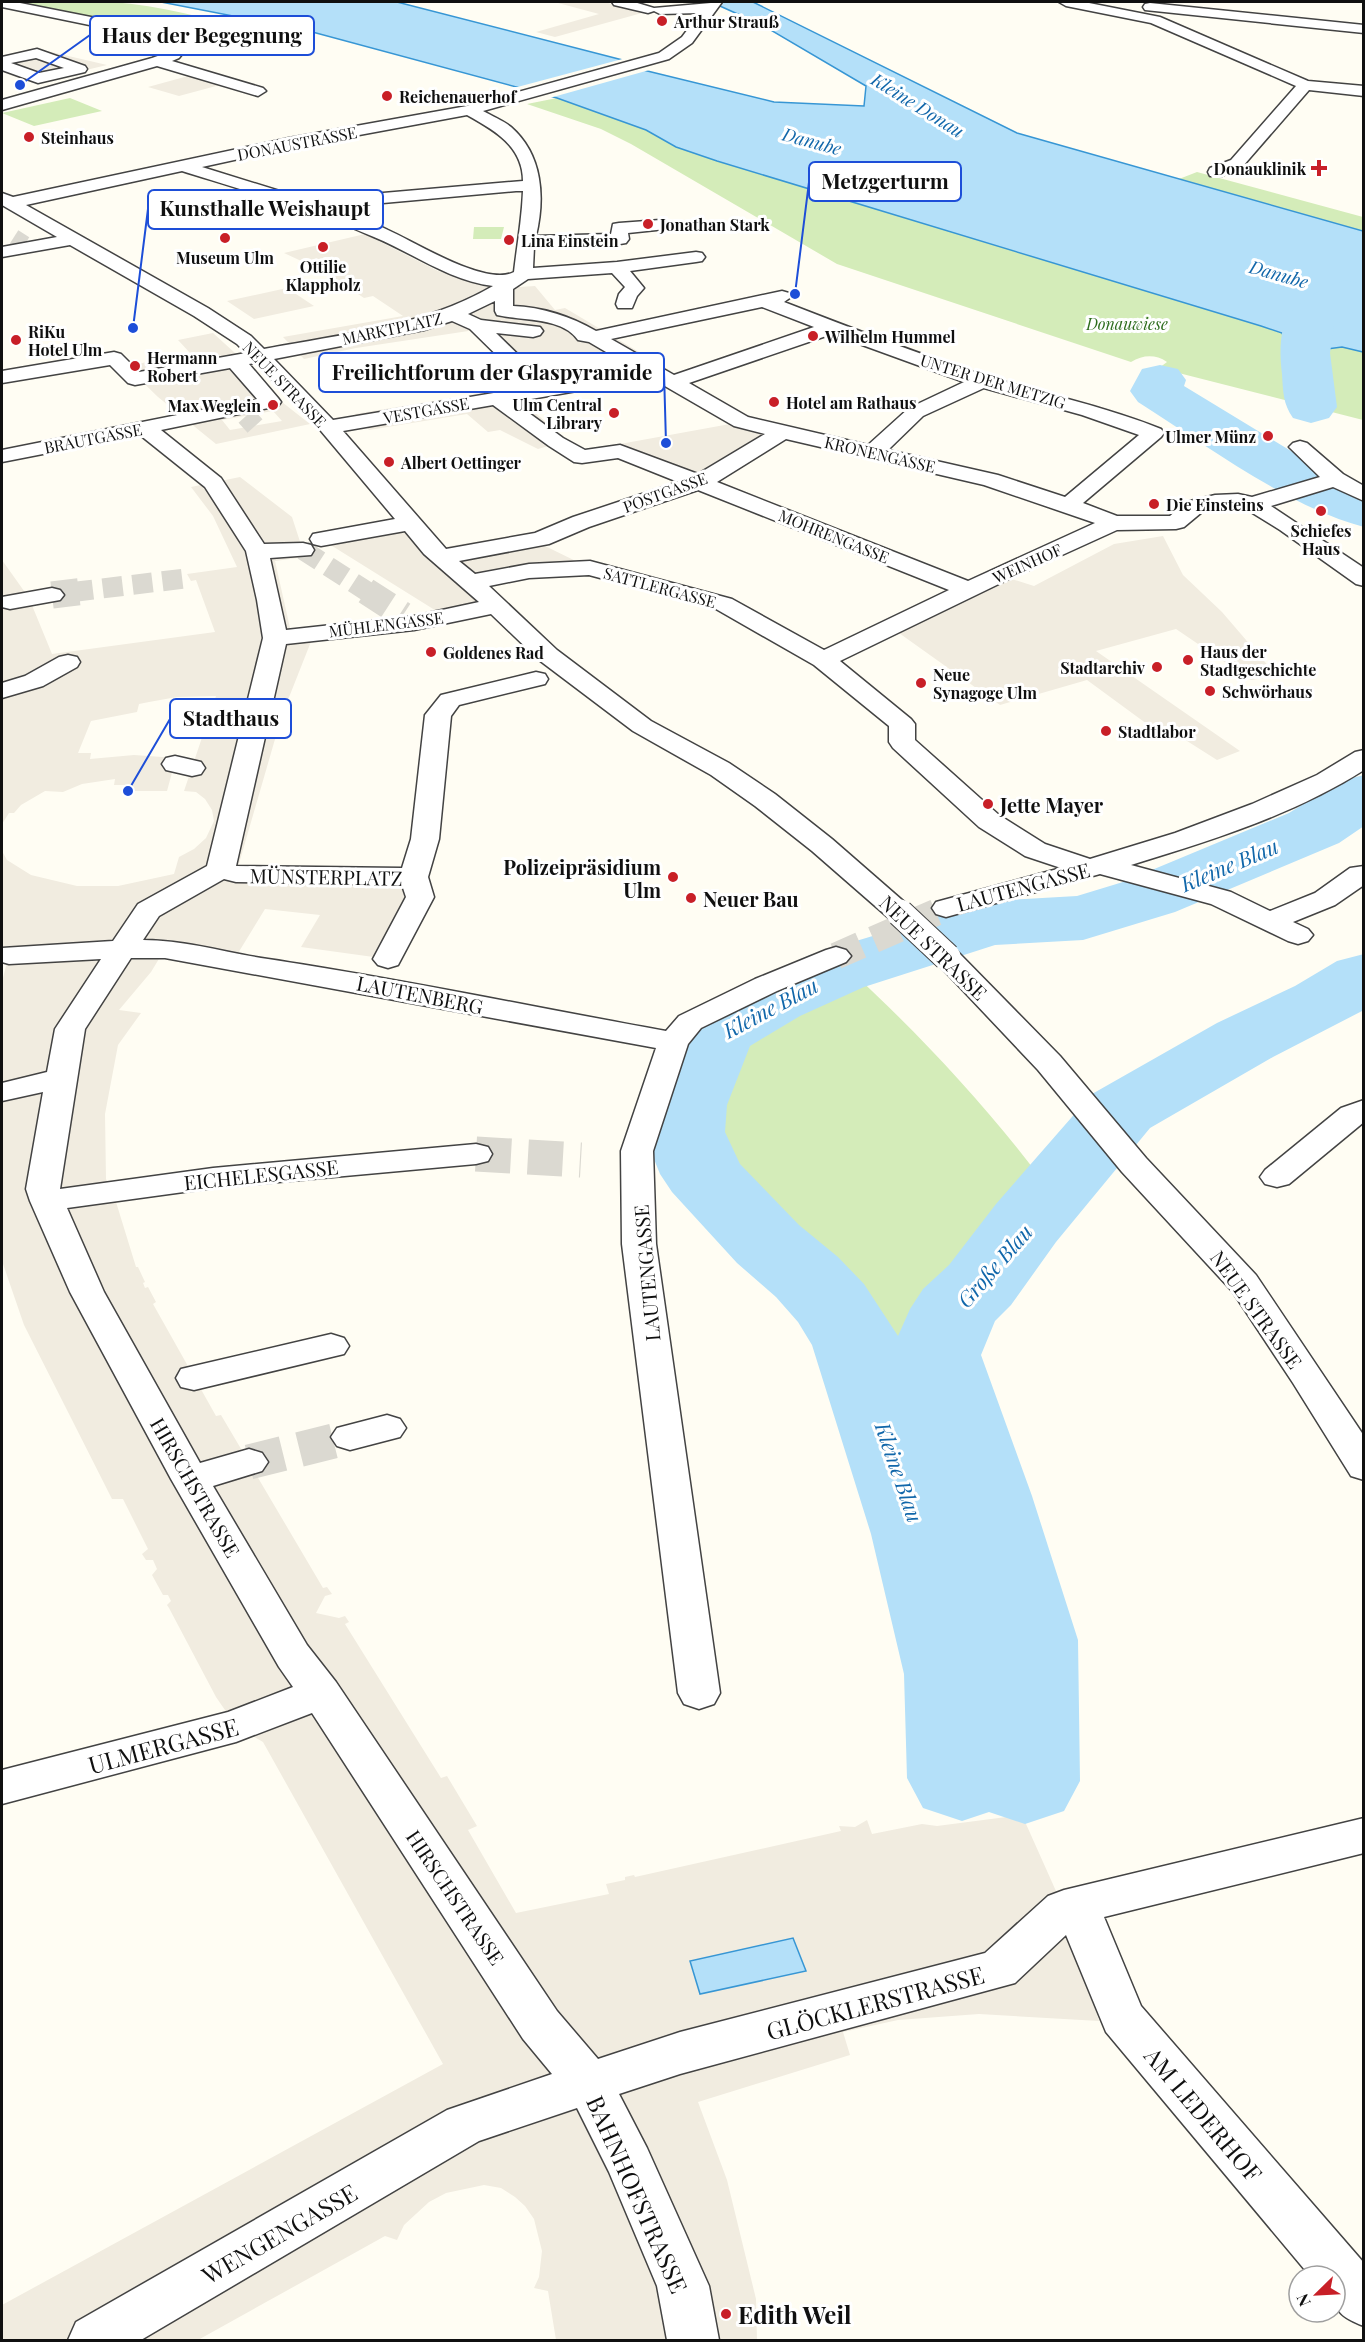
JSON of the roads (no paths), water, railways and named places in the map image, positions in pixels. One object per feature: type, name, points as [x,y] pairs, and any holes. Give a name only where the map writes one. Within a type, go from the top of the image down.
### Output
[{"type":"street","points":[[619,2],[648,9]]},
{"type":"street","points":[[1066,2],[1142,16],[1305,85],[1364,91]]},
{"type":"street","points":[[1087,2],[1364,29]]},
{"type":"street","points":[[2,3],[182,39],[184,43],[174,55],[157,61],[2,105]]},
{"type":"street","name":"DONAUSTRASSE","points":[[6,201],[469,110],[516,98],[669,54],[679,48],[710,8]]},
{"type":"street","points":[[1167,25],[1164,16],[1172,9]]},
{"type":"street","points":[[37,53],[80,69],[38,78],[2,63],[37,53]]},
{"type":"street","points":[[157,61],[258,91]]},
{"type":"street","points":[[61,73],[85,81]]},
{"type":"street","points":[[1216,172],[1238,163],[1305,85]]},
{"type":"street","points":[[469,110],[492,121],[515,140],[531,174],[531,220],[515,280]]},
{"type":"street","points":[[186,167],[327,211],[453,272],[491,281],[696,257]]},
{"type":"street","points":[[327,211],[392,197],[516,186],[532,187]]},
{"type":"street","name":"NEUE STRASSE","points":[[6,201],[221,324],[249,344],[328,427],[441,557],[471,582],[528,638],[642,726],[720,769],[765,800],[822,845],[947,957],[1049,1063],[1126,1156],[1244,1283],[1301,1366],[1364,1467]]},
{"type":"street","points":[[2,252],[20,238],[48,225]]},
{"type":"street","points":[[526,242],[620,239],[619,228],[660,225]]},
{"type":"street","points":[[20,238],[72,239]]},
{"type":"street","points":[[616,267],[635,288],[628,294],[625,304]]},
{"type":"street","name":"MARKTPLATZ","points":[[2,376],[114,358],[135,379],[235,361],[424,324],[453,314],[515,280]]},
{"type":"street","name":"MARKTPLATZ","points":[[515,280],[504,310],[525,312],[571,324],[653,372]]},
{"type":"street","name":"UNTER DER METZIG","points":[[594,337],[773,299],[831,328],[867,342],[982,381],[1122,419],[1154,433],[1068,505]]},
{"type":"street","name":"MARKTPLATZ","points":[[453,314],[477,325],[496,329],[594,337]]},
{"type":"street","name":"VESTGASSE","points":[[477,325],[531,378],[560,388]]},
{"type":"street","points":[[673,382],[831,328]]},
{"type":"street","name":"BRAUTGASSE","points":[[2,456],[271,402],[235,361]]},
{"type":"street","name":"VESTGASSE","points":[[328,427],[653,372]]},
{"type":"street","name":"KRONENGASSE","points":[[653,372],[741,422],[990,480],[1068,505],[1114,523]]},
{"type":"street","points":[[873,452],[916,412],[982,381]]},
{"type":"street","name":"MOHRENGASSE","points":[[496,398],[556,442],[582,457],[620,451],[970,590]]},
{"type":"street","points":[[145,428],[213,483],[256,551],[275,633]]},
{"type":"street","name":"POSTGASSE","points":[[541,539],[581,522],[699,482],[720,472],[782,432]]},
{"type":"street","points":[[1300,447],[1331,480],[1364,495]]},
{"type":"street","name":"WEINHOF","points":[[823,660],[1114,523],[1176,522],[1194,507],[1245,502],[1292,493],[1331,480]]},
{"type":"street","points":[[1245,502],[1288,525],[1364,579]]},
{"type":"street","points":[[256,551],[312,544],[411,524]]},
{"type":"street","points":[[441,557],[541,539]]},
{"type":"street","name":"SATTLERGASSE","points":[[541,539],[543,545],[590,568],[724,604],[823,660],[902,724],[902,742],[989,821],[1035,850],[1095,867]]},
{"type":"street","name":"SATTLERGASSE","points":[[471,582],[529,572],[590,568]]},
{"type":"street","points":[[10,602],[52,595]]},
{"type":"street","name":"MÜHLENGASSE","points":[[275,633],[409,619],[496,606]]},
{"type":"street","name":"MÜNSTERPLATZ","points":[[275,633],[220,870],[236,874],[414,877],[420,897],[388,959]]},
{"type":"street","points":[[2,691],[34,681],[68,662]]},
{"type":"street","points":[[414,877],[425,839],[438,715],[450,700],[536,678]]},
{"type":"street","name":"LAUTENGASSE","points":[[946,908],[1095,867],[1229,823],[1329,780],[1364,758]]},
{"type":"street","points":[[1095,867],[1221,898],[1298,935]]},
{"type":"street","name":"HIRSCHSTRASSE","points":[[220,870],[148,910],[70,1029],[60,1079],[44,1189],[47,1201],[87,1292],[190,1479],[293,1656],[321,1693],[540,2025]]},
{"type":"street","points":[[1269,921],[1325,900],[1360,874],[1364,876]]},
{"type":"street","points":[[9,955],[123,949]]},
{"type":"street","name":"LAUTENBERG","points":[[123,949],[165,949],[231,963],[337,979],[674,1042]]},
{"type":"street","name":"LAUTENGASSE","points":[[699,1693],[639,1244],[637,1151],[674,1042],[690,1022],[766,985],[836,956]]},
{"type":"street","points":[[2,1092],[60,1079]]},
{"type":"street","points":[[1277,1177],[1352,1115],[1364,1109]]},
{"type":"street","name":"EICHELESGASSE","points":[[47,1201],[213,1178],[476,1154]]},
{"type":"street","points":[[194,1378],[331,1346]]},
{"type":"street","points":[[350,1437],[387,1428]]},
{"type":"street","points":[[190,1479],[249,1462]]},
{"type":"street","name":"ULMERGASSE","points":[[2,1787],[236,1726],[321,1693]]},
{"type":"street","name":"GLÖCKLERSTRASSE","points":[[680,2053],[999,1969],[1064,1910],[1077,1905],[1364,1835]]},
{"type":"street","name":"AM LEDERHOF","points":[[1077,1905],[1123,2018],[1364,2302]]},
{"type":"street","name":"BAHNHOFSTRASSE","points":[[540,2025],[589,2084],[630,2164],[683,2286],[693,2340]]},
{"type":"street","name":"BAHNHOFSTRASSE","points":[[464,2125],[680,2053]]},
{"type":"street","name":"WENGENGASSE","points":[[94,2340],[464,2125]]},
{"type":"water","points":[[161,2],[397,2],[638,64],[631,67],[774,102],[864,106],[866,86],[762,25],[711,2],[753,2],[1017,133],[1363,231],[1363,352],[1342,347],[1327,349],[1285,340],[1282,333],[1261,326],[717,161],[676,147],[646,130],[557,98],[305,30]]},
{"type":"water","points":[[793,1938],[806,1971],[700,1994],[690,1961]]},
{"type":"waterway","name":"Große Blau","points":[[1311,407],[1305,353],[1310,320],[1346,294]]},
{"type":"waterway","name":"Kleine Blau","points":[[1160,380],[1156,391],[1295,477],[1364,510]]},
{"type":"waterway","name":"Kleine Blau","points":[[962,1778],[956,1674],[921,1534],[858,1345],[832,1304],[807,1277],[768,1244],[702,1174],[684,1132],[686,1105],[715,1036],[727,1026],[773,1000],[837,971],[988,923],[1083,918],[1149,897],[1314,828],[1364,795]]},
{"type":"waterway","name":"Große Blau","points":[[1025,1781],[1026,1640],[983,1496],[935,1355],[955,1309],[980,1285],[1026,1223],[1121,1111],[1245,1040],[1322,1002],[1364,977]]},
{"type":"tunnel","points":[[14,237],[25,244]]},
{"type":"tunnel","points":[[246,416],[255,426]]},
{"type":"tunnel","points":[[303,550],[368,592]]},
{"type":"tunnel","points":[[73,592],[189,578]]},
{"type":"tunnel","points":[[52,595],[85,591]]},
{"type":"tunnel","points":[[366,591],[403,615]]},
{"type":"tunnel","points":[[836,956],[946,908]]},
{"type":"tunnel","points":[[476,1154],[581,1160]]},
{"type":"tunnel","points":[[249,1462],[350,1437]]},
{"type":"place","name":"Arthur Strauß","points":[[662,21]]},
{"type":"place","name":"Haus der Begegnung","points":[[20,85]]},
{"type":"place","name":"Reichenauerhof","points":[[387,96]]},
{"type":"place","name":"Steinhaus","points":[[29,137]]},
{"type":"place","name":"Donauklinik","points":[[1319,168]]},
{"type":"place","name":"Jonathan Stark","points":[[648,224]]},
{"type":"place","name":"Museum Ulm","points":[[225,238]]},
{"type":"place","name":"Lina Einstein","points":[[509,240]]},
{"type":"place","name":"Ottilie Klappholz","points":[[323,247]]},
{"type":"place","name":"Metzgerturm","points":[[795,294]]},
{"type":"place","name":"Kunsthalle Weishaupt","points":[[133,328]]},
{"type":"place","name":"Wilhelm Hummel","points":[[813,336]]},
{"type":"place","name":"RiKu Hotel Ulm","points":[[16,340]]},
{"type":"place","name":"Hermann Robert","points":[[135,366]]},
{"type":"place","name":"Hotel am Rathaus","points":[[774,402]]},
{"type":"place","name":"Max Weglein","points":[[273,405]]},
{"type":"place","name":"Ulm Central Library","points":[[614,413]]},
{"type":"place","name":"Ulmer Münz","points":[[1268,436]]},
{"type":"place","name":"Freilichtforum der Glaspyramide","points":[[666,443]]},
{"type":"place","name":"Albert Oettinger","points":[[389,462]]},
{"type":"place","name":"Die Einsteins","points":[[1154,504]]},
{"type":"place","name":"Schiefes Haus","points":[[1321,511]]},
{"type":"place","name":"Goldenes Rad","points":[[431,652]]},
{"type":"place","name":"Haus der Stadtgeschichte","points":[[1188,660]]},
{"type":"place","name":"Stadtarchiv","points":[[1157,667]]},
{"type":"place","name":"Neue Synagoge Ulm","points":[[921,683]]},
{"type":"place","name":"Schwörhaus","points":[[1210,691]]},
{"type":"place","name":"Stadtlabor","points":[[1106,731]]},
{"type":"place","name":"Stadthaus","points":[[128,791]]},
{"type":"place","name":"Jette Mayer","points":[[988,804]]},
{"type":"place","name":"Polizeipräsidium Ulm","points":[[673,877]]},
{"type":"place","name":"Neuer Bau","points":[[691,898]]},
{"type":"place","name":"Edith Weil","points":[[726,2314]]},
{"type":"water label","name":"Kleine Donau","points":[[918,105]]},
{"type":"water label","name":"Danube","points":[[812,141]]},
{"type":"water label","name":"Danube","points":[[1279,274]]},
{"type":"park label","name":"Donauwiese","points":[[1127,323]]}]
